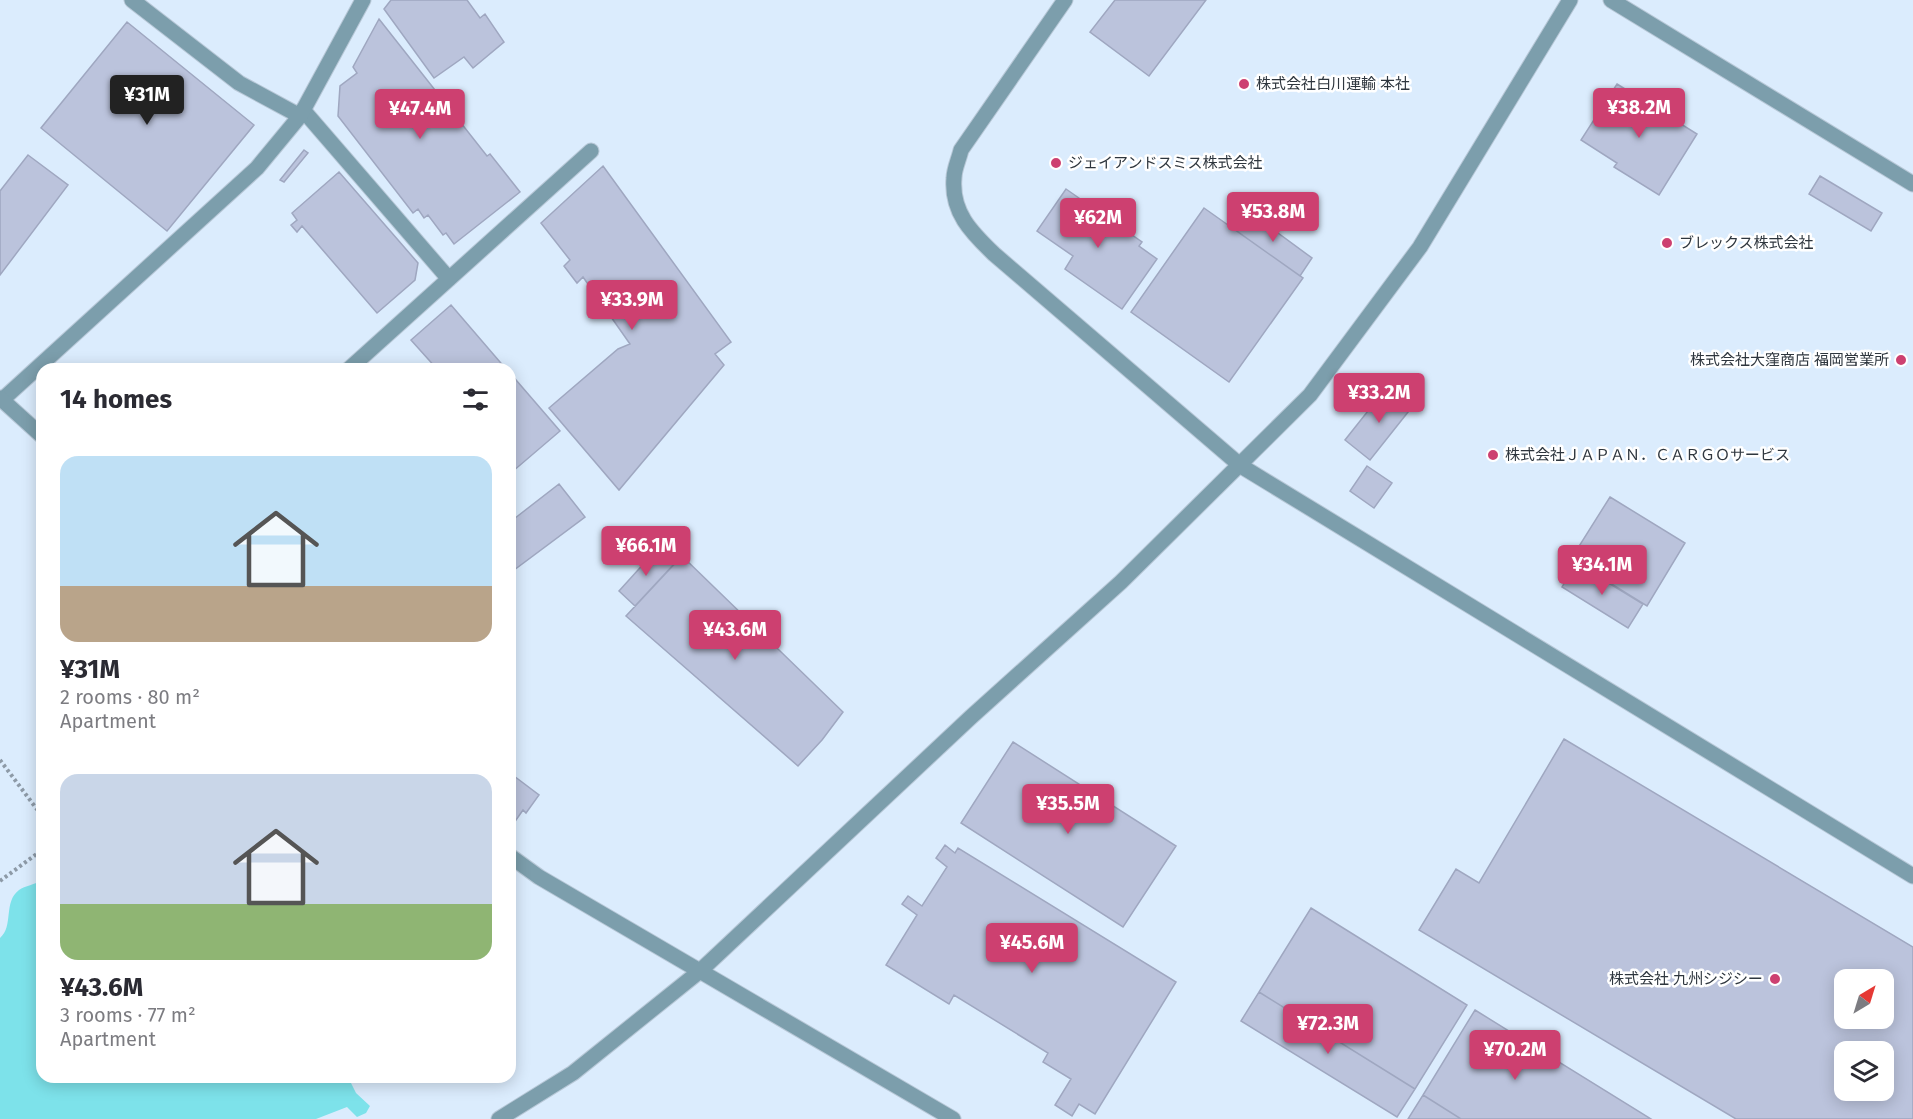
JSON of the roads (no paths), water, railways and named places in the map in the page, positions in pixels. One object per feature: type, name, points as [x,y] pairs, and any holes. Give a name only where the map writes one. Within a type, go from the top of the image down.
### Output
[{"type":"street","points":[[132,0],[239,83],[302,113],[448,279]]},
{"type":"street","points":[[41,363],[257,168],[302,113],[363,0]]},
{"type":"street","points":[[1065,0],[961,150],[953,176],[955,203],[973,234],[1241,465],[1913,876]]},
{"type":"street","points":[[499,1119],[573,1073],[700,971],[971,717],[1121,582],[1310,395],[1420,247],[1570,0]]},
{"type":"street","points":[[1611,0],[1913,184]]},
{"type":"street","points":[[356,363],[591,151]]},
{"type":"street","points":[[36,367],[1,399],[36,431]]},
{"type":"street","points":[[516,860],[539,877],[953,1119]]},
{"type":"water","points":[[36,883],[36,1083],[351,1083],[356,1093],[370,1106],[366,1113],[357,1117],[347,1107],[316,1119],[0,1119],[0,938],[7,927],[11,901],[21,889]]},
{"type":"place","name":"株式会社白川運輸 本社","points":[[1244,84]]},
{"type":"place","name":"ジェイアンドスミス株式会社","points":[[1056,163]]},
{"type":"place","name":"ブレックス株式会社","points":[[1667,243]]},
{"type":"place","name":"株式会社大窪商店 福岡営業所","points":[[1901,360]]},
{"type":"place","name":"株式会社ＪＡＰＡＮ．ＣＡＲＧＯサービス","points":[[1493,455]]},
{"type":"place","name":"株式会社 九州シジシー","points":[[1775,979]]}]
